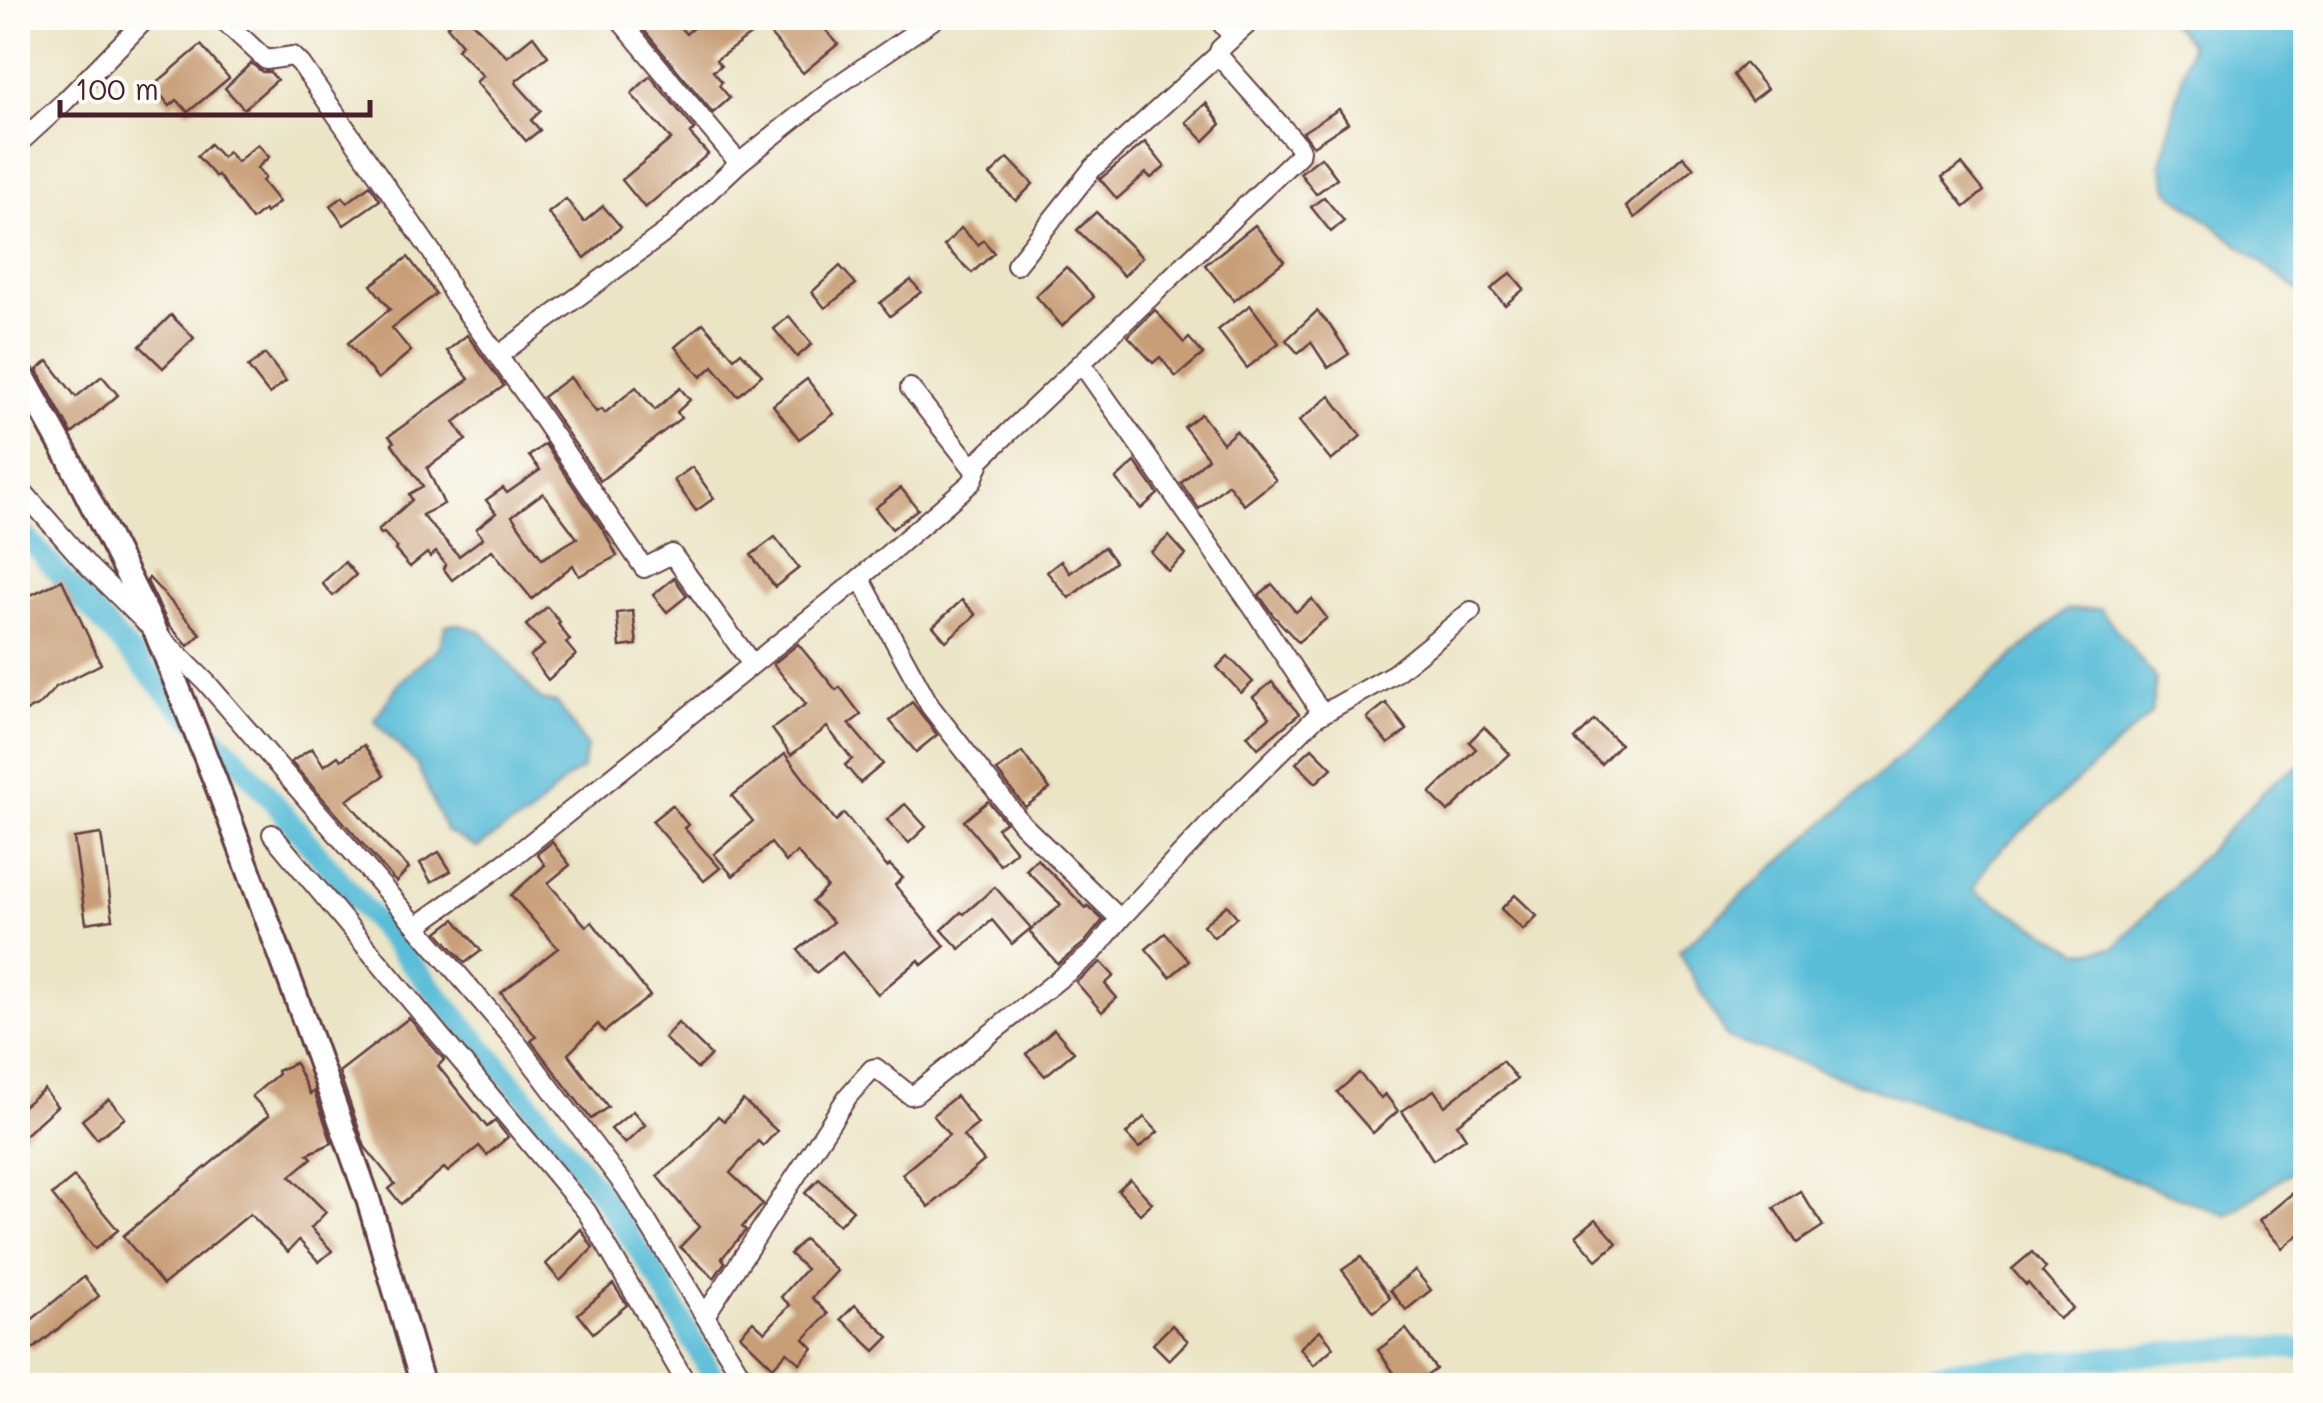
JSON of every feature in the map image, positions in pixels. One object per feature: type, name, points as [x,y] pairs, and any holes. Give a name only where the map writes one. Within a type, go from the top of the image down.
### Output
[{"type":"street","points":[[18,144],[146,18]]},
{"type":"street","points":[[221,18],[266,60],[293,56],[301,64],[433,254],[452,292],[644,568],[672,554],[752,664]]},
{"type":"street","points":[[618,18],[739,164]]},
{"type":"street","points":[[498,355],[667,231],[739,164],[832,89],[936,18]]},
{"type":"street","points":[[1216,18],[1232,36]]},
{"type":"street","points":[[1016,264],[1093,168],[1254,18]]},
{"type":"street","points":[[417,926],[512,857],[860,578],[972,482],[981,459],[1299,155],[1297,144],[1218,55]]},
{"type":"street","points":[[1082,364],[1322,712]]},
{"type":"street","points":[[18,367],[70,461],[166,657],[295,994],[368,1199],[423,1386]]},
{"type":"street","points":[[910,388],[976,472]]},
{"type":"street","points":[[18,486],[90,567],[206,682],[513,1038],[626,1188],[748,1386]]},
{"type":"street","points":[[860,578],[930,706],[1022,824],[1120,919]]},
{"type":"street","points":[[706,1314],[848,1096],[872,1069],[876,1068],[902,1091],[915,1094],[1090,954],[1235,797],[1322,712],[1395,673],[1471,611]]},
{"type":"street","points":[[272,834],[587,1212],[688,1386]]},
{"type":"water","points":[[2162,18],[2305,18],[2305,296],[2169,191],[2161,163],[2190,45],[2178,29]]},
{"type":"water","points":[[2100,609],[2156,679],[2151,714],[1991,859],[1973,890],[2080,952],[2114,948],[2276,779],[2305,764],[2305,1163],[2227,1215],[1727,1038],[1679,951],[2066,610]]},
{"type":"water","points":[[446,625],[481,631],[541,700],[557,703],[587,747],[582,769],[566,779],[528,817],[477,848],[446,831],[417,765],[374,720],[400,682],[440,646]]},
{"type":"building","points":[[457,18],[468,18],[507,57],[533,36],[548,56],[516,83],[541,111],[531,120],[540,130],[526,141],[476,82],[483,76],[457,49],[462,44],[447,26]]},
{"type":"building","points":[[634,18],[672,18],[686,34],[704,18],[815,18],[838,44],[803,73],[763,26],[716,60],[721,66],[713,71],[730,98],[713,113]]},
{"type":"building","points":[[201,45],[229,78],[188,112],[177,100],[170,106],[153,86]]},
{"type":"building","points":[[251,63],[277,80],[244,109],[225,88]]},
{"type":"building","points":[[1745,63],[1767,89],[1751,101],[1733,75]]},
{"type":"building","points":[[650,76],[695,130],[690,134],[708,154],[645,208],[622,180],[671,139],[631,94]]},
{"type":"building","points":[[1206,103],[1221,124],[1204,141],[1186,122]]},
{"type":"building","points":[[1339,109],[1348,123],[1313,146],[1303,132]]},
{"type":"building","points":[[1145,142],[1165,167],[1151,178],[1146,173],[1117,199],[1100,179]]},
{"type":"building","points":[[210,144],[222,157],[228,152],[237,162],[258,144],[269,157],[257,168],[279,202],[252,220],[218,175],[197,156]]},
{"type":"building","points":[[1683,156],[1694,168],[1635,218],[1626,207]]},
{"type":"building","points":[[1321,157],[1337,178],[1316,194],[1300,173]]},
{"type":"building","points":[[1008,158],[1033,184],[1016,201],[990,175]]},
{"type":"building","points":[[1962,164],[1984,191],[1965,207],[1942,177]]},
{"type":"building","points":[[370,185],[380,200],[344,225],[330,206],[343,197],[347,203]]},
{"type":"building","points":[[1324,197],[1344,221],[1331,232],[1311,207]]},
{"type":"building","points":[[566,199],[584,222],[603,206],[621,227],[585,258],[548,213]]},
{"type":"building","points":[[1096,212],[1142,257],[1124,276],[1077,230]]},
{"type":"building","points":[[1255,225],[1284,261],[1234,301],[1205,265]]},
{"type":"building","points":[[961,228],[978,245],[983,240],[994,253],[972,273],[944,246]]},
{"type":"building","points":[[408,257],[436,294],[392,328],[411,351],[378,379],[348,343],[390,309],[371,285]]},
{"type":"building","points":[[840,266],[856,284],[825,308],[812,292]]},
{"type":"building","points":[[1066,267],[1094,297],[1062,326],[1036,296]]},
{"type":"building","points":[[1511,273],[1524,289],[1505,305],[1491,289]]},
{"type":"building","points":[[911,280],[921,292],[890,316],[880,303]]},
{"type":"building","points":[[1250,305],[1279,343],[1247,368],[1218,330]]},
{"type":"building","points":[[1155,310],[1184,343],[1189,338],[1203,354],[1176,377],[1160,357],[1153,363],[1128,336]]},
{"type":"building","points":[[1317,311],[1349,354],[1328,368],[1311,342],[1298,353],[1286,340]]},
{"type":"building","points":[[171,315],[194,338],[163,368],[140,346]]},
{"type":"building","points":[[789,316],[812,344],[797,357],[774,329]]},
{"type":"building","points":[[703,323],[734,358],[741,352],[762,375],[738,396],[713,366],[701,377],[675,347]]},
{"type":"building","points":[[467,335],[504,386],[454,422],[466,440],[427,468],[444,504],[422,515],[459,556],[483,538],[476,529],[496,513],[486,500],[503,488],[507,493],[540,470],[529,456],[545,444],[617,556],[579,576],[573,565],[532,599],[492,550],[452,580],[436,552],[430,557],[427,553],[410,567],[381,534],[378,530],[412,500],[409,494],[423,486],[389,436],[469,379],[447,351]],"holes":[[[543,493],[577,538],[542,559],[512,516]]]},
{"type":"building","points":[[265,354],[286,381],[269,394],[248,367]]},
{"type":"building","points":[[48,361],[76,397],[102,376],[118,395],[72,434],[37,370]]},
{"type":"building","points":[[570,377],[596,412],[602,409],[605,413],[636,387],[655,410],[680,388],[690,400],[677,412],[681,418],[600,481],[543,397]]},
{"type":"building","points":[[807,379],[834,414],[799,439],[773,405]]},
{"type":"building","points":[[1330,396],[1361,436],[1331,461],[1299,421]]},
{"type":"building","points":[[1201,414],[1223,443],[1236,431],[1276,480],[1244,505],[1228,484],[1199,509],[1181,483],[1208,458],[1184,427]]},
{"type":"building","points":[[1135,462],[1158,494],[1141,509],[1116,479]]},
{"type":"building","points":[[692,467],[714,498],[696,511],[674,480]]},
{"type":"building","points":[[901,488],[918,509],[892,529],[875,508]]},
{"type":"building","points":[[1169,536],[1186,555],[1168,571],[1151,552]]},
{"type":"building","points":[[775,537],[799,568],[775,587],[751,555]]},
{"type":"building","points":[[1104,547],[1115,562],[1069,598],[1047,572],[1061,561],[1070,573]]},
{"type":"building","points":[[345,562],[356,575],[333,596],[322,583]]},
{"type":"building","points":[[149,578],[201,634],[188,646],[169,625],[147,581]]},
{"type":"building","points":[[674,578],[687,596],[667,612],[653,595]]},
{"type":"building","points":[[62,580],[101,664],[56,687],[39,705],[18,715],[18,601]]},
{"type":"building","points":[[1272,584],[1296,612],[1312,599],[1327,618],[1298,642],[1259,595]]},
{"type":"building","points":[[962,600],[976,615],[946,641],[933,626]]},
{"type":"building","points":[[547,607],[560,622],[570,640],[566,643],[576,655],[548,680],[530,656],[544,645],[526,625]]},
{"type":"building","points":[[633,611],[637,645],[620,647],[617,613]]},
{"type":"building","points":[[798,644],[861,715],[849,724],[883,764],[860,783],[845,765],[852,759],[827,727],[791,755],[772,729],[806,704],[773,664]]},
{"type":"building","points":[[1228,656],[1253,682],[1241,693],[1217,667]]},
{"type":"building","points":[[1272,682],[1299,714],[1258,748],[1247,735],[1270,717],[1253,697]]},
{"type":"building","points":[[912,702],[937,735],[916,752],[890,721]]},
{"type":"building","points":[[1386,703],[1407,730],[1388,744],[1367,718]]},
{"type":"building","points":[[1594,720],[1620,744],[1601,764],[1575,740]]},
{"type":"building","points":[[1484,727],[1510,754],[1448,812],[1430,793],[1476,749],[1469,742]]},
{"type":"building","points":[[364,745],[384,776],[347,800],[409,868],[396,882],[291,762],[312,748],[324,766]]},
{"type":"building","points":[[1312,748],[1332,768],[1316,783],[1296,763]]},
{"type":"building","points":[[1022,752],[1050,789],[1025,807],[997,771]]},
{"type":"building","points":[[785,754],[836,821],[844,813],[887,867],[890,865],[903,878],[895,885],[945,946],[922,965],[919,960],[878,994],[842,952],[816,973],[798,950],[833,922],[812,902],[827,887],[797,852],[786,862],[771,843],[733,876],[714,854],[753,821],[732,796]]},
{"type":"building","points":[[988,801],[1005,822],[997,828],[1016,851],[1000,865],[964,821]]},
{"type":"building","points":[[905,804],[926,827],[909,843],[887,820]]},
{"type":"building","points":[[672,805],[688,825],[684,828],[720,868],[704,881],[652,821]]},
{"type":"building","points":[[101,834],[113,919],[86,923],[74,838]]},
{"type":"building","points":[[552,842],[570,865],[548,883],[586,926],[592,922],[650,996],[604,1032],[598,1024],[568,1054],[608,1107],[591,1119],[531,1041],[536,1037],[501,993],[558,948],[511,895],[545,865],[537,854]]},
{"type":"building","points":[[439,852],[451,871],[431,882],[420,863]]},
{"type":"building","points":[[1037,859],[1103,920],[1084,943],[1058,964],[1029,931],[1061,905],[1026,870]]},
{"type":"building","points":[[995,887],[1031,928],[1012,944],[992,920],[960,949],[942,930]]},
{"type":"building","points":[[1515,895],[1537,916],[1523,930],[1501,909]]},
{"type":"building","points":[[1227,905],[1237,917],[1214,937],[1203,925]]},
{"type":"building","points":[[455,919],[481,951],[465,963],[438,932]]},
{"type":"building","points":[[1165,933],[1189,961],[1170,977],[1146,949]]},
{"type":"building","points":[[1101,962],[1114,976],[1105,984],[1117,998],[1102,1012],[1076,982]]},
{"type":"building","points":[[409,1018],[444,1060],[438,1066],[487,1127],[495,1121],[508,1137],[487,1155],[479,1146],[448,1172],[444,1168],[401,1204],[389,1189],[395,1184],[365,1147],[339,1072]]},
{"type":"building","points":[[678,1023],[711,1055],[697,1069],[664,1038]]},
{"type":"building","points":[[1054,1029],[1074,1052],[1045,1076],[1026,1054]]},
{"type":"building","points":[[1502,1061],[1517,1079],[1457,1124],[1466,1138],[1433,1160],[1402,1111],[1434,1090],[1445,1106]]},
{"type":"building","points":[[295,1063],[310,1094],[314,1091],[332,1143],[308,1154],[312,1158],[290,1176],[326,1212],[311,1228],[332,1251],[319,1262],[299,1240],[288,1252],[250,1214],[163,1285],[123,1236],[269,1115],[252,1096],[277,1071]]},
{"type":"building","points":[[1359,1073],[1381,1098],[1385,1094],[1398,1111],[1373,1133],[1337,1092]]},
{"type":"building","points":[[44,1089],[57,1106],[18,1141],[18,1110]]},
{"type":"building","points":[[956,1096],[978,1124],[963,1136],[984,1161],[929,1207],[902,1174],[949,1135],[933,1115]]},
{"type":"building","points":[[109,1099],[125,1118],[97,1139],[82,1120]]},
{"type":"building","points":[[743,1100],[777,1131],[763,1146],[758,1141],[730,1173],[763,1204],[742,1227],[746,1230],[722,1258],[725,1262],[714,1278],[680,1247],[699,1227],[657,1176],[689,1150],[718,1116],[724,1121]]},
{"type":"building","points":[[633,1111],[645,1125],[625,1144],[611,1129]]},
{"type":"building","points":[[1144,1117],[1158,1132],[1139,1148],[1126,1134]]},
{"type":"building","points":[[74,1177],[118,1230],[95,1249],[52,1195]]},
{"type":"building","points":[[819,1179],[853,1210],[839,1225],[805,1193]]},
{"type":"building","points":[[1130,1179],[1152,1203],[1140,1214],[1118,1190]]},
{"type":"building","points":[[1800,1191],[1823,1226],[1797,1243],[1774,1208]]},
{"type":"building","points":[[2294,1192],[2306,1206],[2306,1229],[2282,1248],[2259,1221]]},
{"type":"building","points":[[1596,1219],[1617,1243],[1597,1260],[1576,1236]]},
{"type":"building","points":[[581,1229],[593,1248],[560,1281],[546,1264]]},
{"type":"building","points":[[804,1239],[837,1271],[812,1298],[828,1314],[804,1339],[813,1348],[800,1363],[787,1352],[773,1367],[740,1335],[753,1321],[765,1332],[790,1305],[781,1297],[806,1269],[790,1254]]},
{"type":"building","points":[[2032,1252],[2046,1268],[2042,1272],[2073,1308],[2059,1319],[2012,1269]]},
{"type":"building","points":[[1361,1257],[1390,1298],[1374,1312],[1342,1270]]},
{"type":"building","points":[[1415,1270],[1431,1290],[1406,1310],[1390,1290]]},
{"type":"building","points":[[84,1277],[99,1296],[32,1350],[18,1331]]},
{"type":"building","points":[[613,1284],[627,1305],[593,1333],[578,1314]]},
{"type":"building","points":[[855,1305],[889,1337],[875,1351],[841,1319]]},
{"type":"building","points":[[1172,1325],[1188,1341],[1169,1360],[1153,1344]]},
{"type":"building","points":[[1406,1329],[1436,1369],[1413,1386],[1403,1386],[1378,1350]]},
{"type":"building","points":[[1320,1330],[1334,1347],[1314,1365],[1300,1348]]},
{"type":"waterway","points":[[18,528],[172,699],[233,754],[528,1101],[601,1195],[656,1275],[718,1386]]},
{"type":"waterway","points":[[1812,1386],[2240,1347],[2306,1349]]}]
